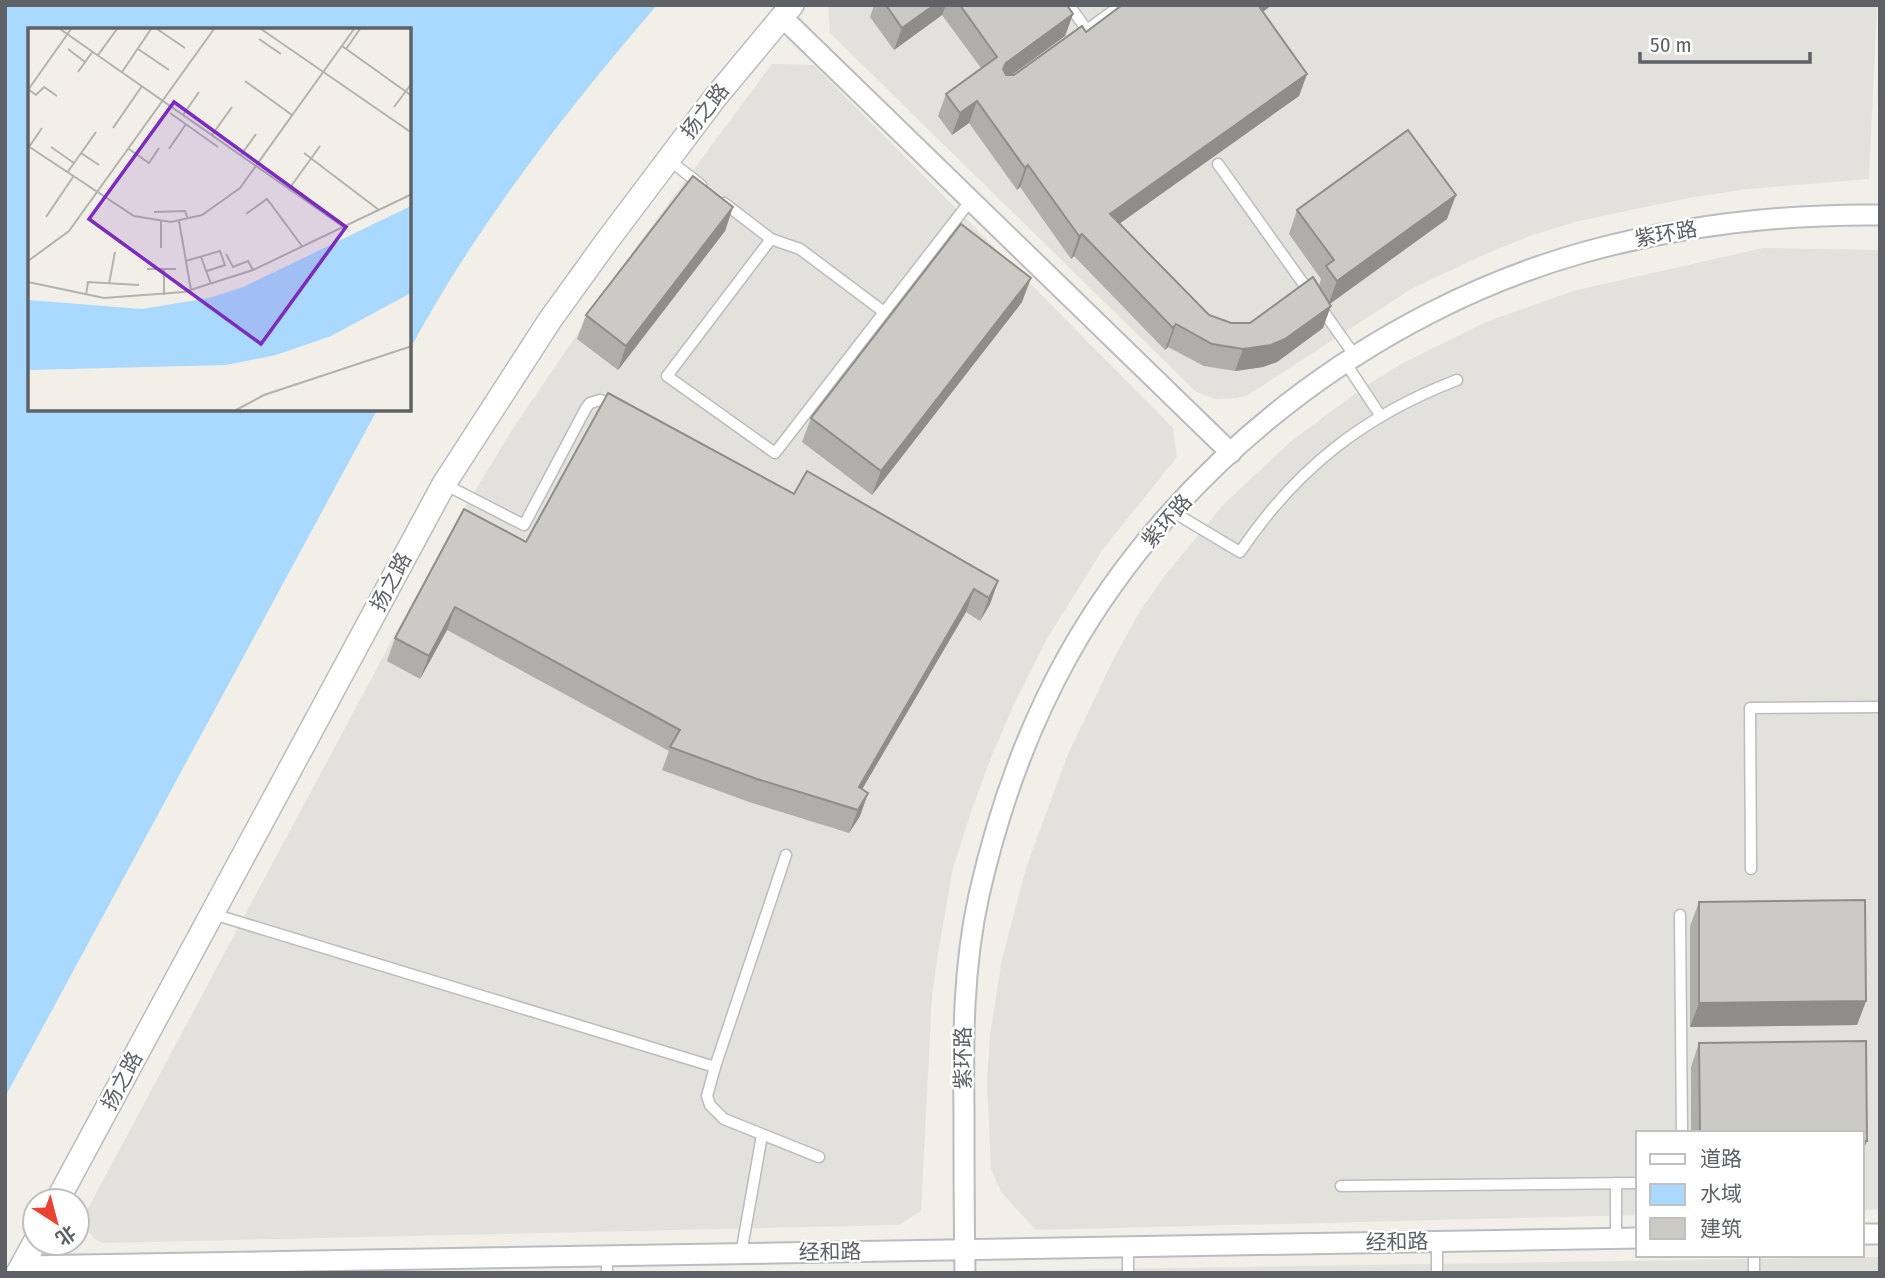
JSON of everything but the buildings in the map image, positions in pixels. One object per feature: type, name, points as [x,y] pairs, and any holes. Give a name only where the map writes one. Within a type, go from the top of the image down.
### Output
[{"type":"street","name":"扬之路","points":[[65,1187],[444,484],[550,320],[668,159],[787,11]]},
{"type":"street","points":[[787,11],[971,200],[1231,453]]},
{"type":"street","name":"紫环路","points":[[965,1273],[963,1010],[975,921],[991,845],[1025,746],[1070,652],[1118,580],[1173,512],[1231,453],[1287,404],[1350,359],[1450,303],[1531,270],[1634,240],[1742,222],[1798,217],[1880,215]]},
{"type":"street","name":"经和路","points":[[20,1270],[607,1265],[741,1254],[1636,1238]]},
{"type":"lane","points":[[1069,5],[1087,30]]},
{"type":"lane","points":[[1066,45],[1121,5]]},
{"type":"lane","points":[[668,159],[709,191]]},
{"type":"lane","points":[[1219,164],[1350,359],[1380,415]]},
{"type":"lane","points":[[719,199],[771,239],[800,249],[884,312]]},
{"type":"lane","points":[[771,239],[667,376],[775,453],[971,200]]},
{"type":"lane","points":[[1173,512],[1240,552],[1258,524],[1301,475],[1334,447],[1380,415],[1457,380]]},
{"type":"lane","points":[[444,484],[524,525],[590,403],[605,401],[628,413]]},
{"type":"lane","points":[[1751,869],[1750,708],[1880,707]]},
{"type":"lane","points":[[786,855],[707,1096],[710,1105],[724,1119],[818,1157]]},
{"type":"lane","points":[[212,914],[715,1067]]},
{"type":"lane","points":[[1680,915],[1682,1131]]},
{"type":"lane","points":[[741,1254],[762,1135]]},
{"type":"lane","points":[[1616,1183],[1616,1238]]},
{"type":"lane","points":[[1341,1186],[1636,1183]]},
{"type":"lane","points":[[1437,1242],[1437,1273]]},
{"type":"lane","points":[[1128,1247],[1128,1273]]},
{"type":"shaded area","points":[[828,5],[1877,5],[1869,179],[1748,189],[1688,198],[1579,221],[1532,235],[1411,289],[1248,395],[1215,399],[1195,391],[830,33]]},
{"type":"shaded area","points":[[772,64],[814,65],[1173,428],[1177,457],[1103,549],[1048,637],[1015,702],[992,755],[953,868],[932,997],[921,1211],[899,1225],[103,1243],[96,1240],[91,1234],[91,1203],[400,625],[465,507],[514,427],[639,243]]},
{"type":"shaded area","points":[[1763,248],[1880,250],[1880,1209],[1864,1210],[1864,1131],[1636,1131],[1636,1215],[1036,1230],[1001,1192],[991,1169],[987,1080],[990,1035],[1002,959],[1027,865],[1068,754],[1140,611],[1166,574],[1224,504],[1290,442],[1364,387],[1403,363],[1486,322],[1573,291]]},
{"type":"shaded area","points":[[1880,1257],[1880,1273],[989,1271]]},
{"type":"water","points":[[5,5],[657,5],[556,128],[493,214],[411,347],[411,28],[28,28],[28,411],[376,411],[5,1097]]}]
